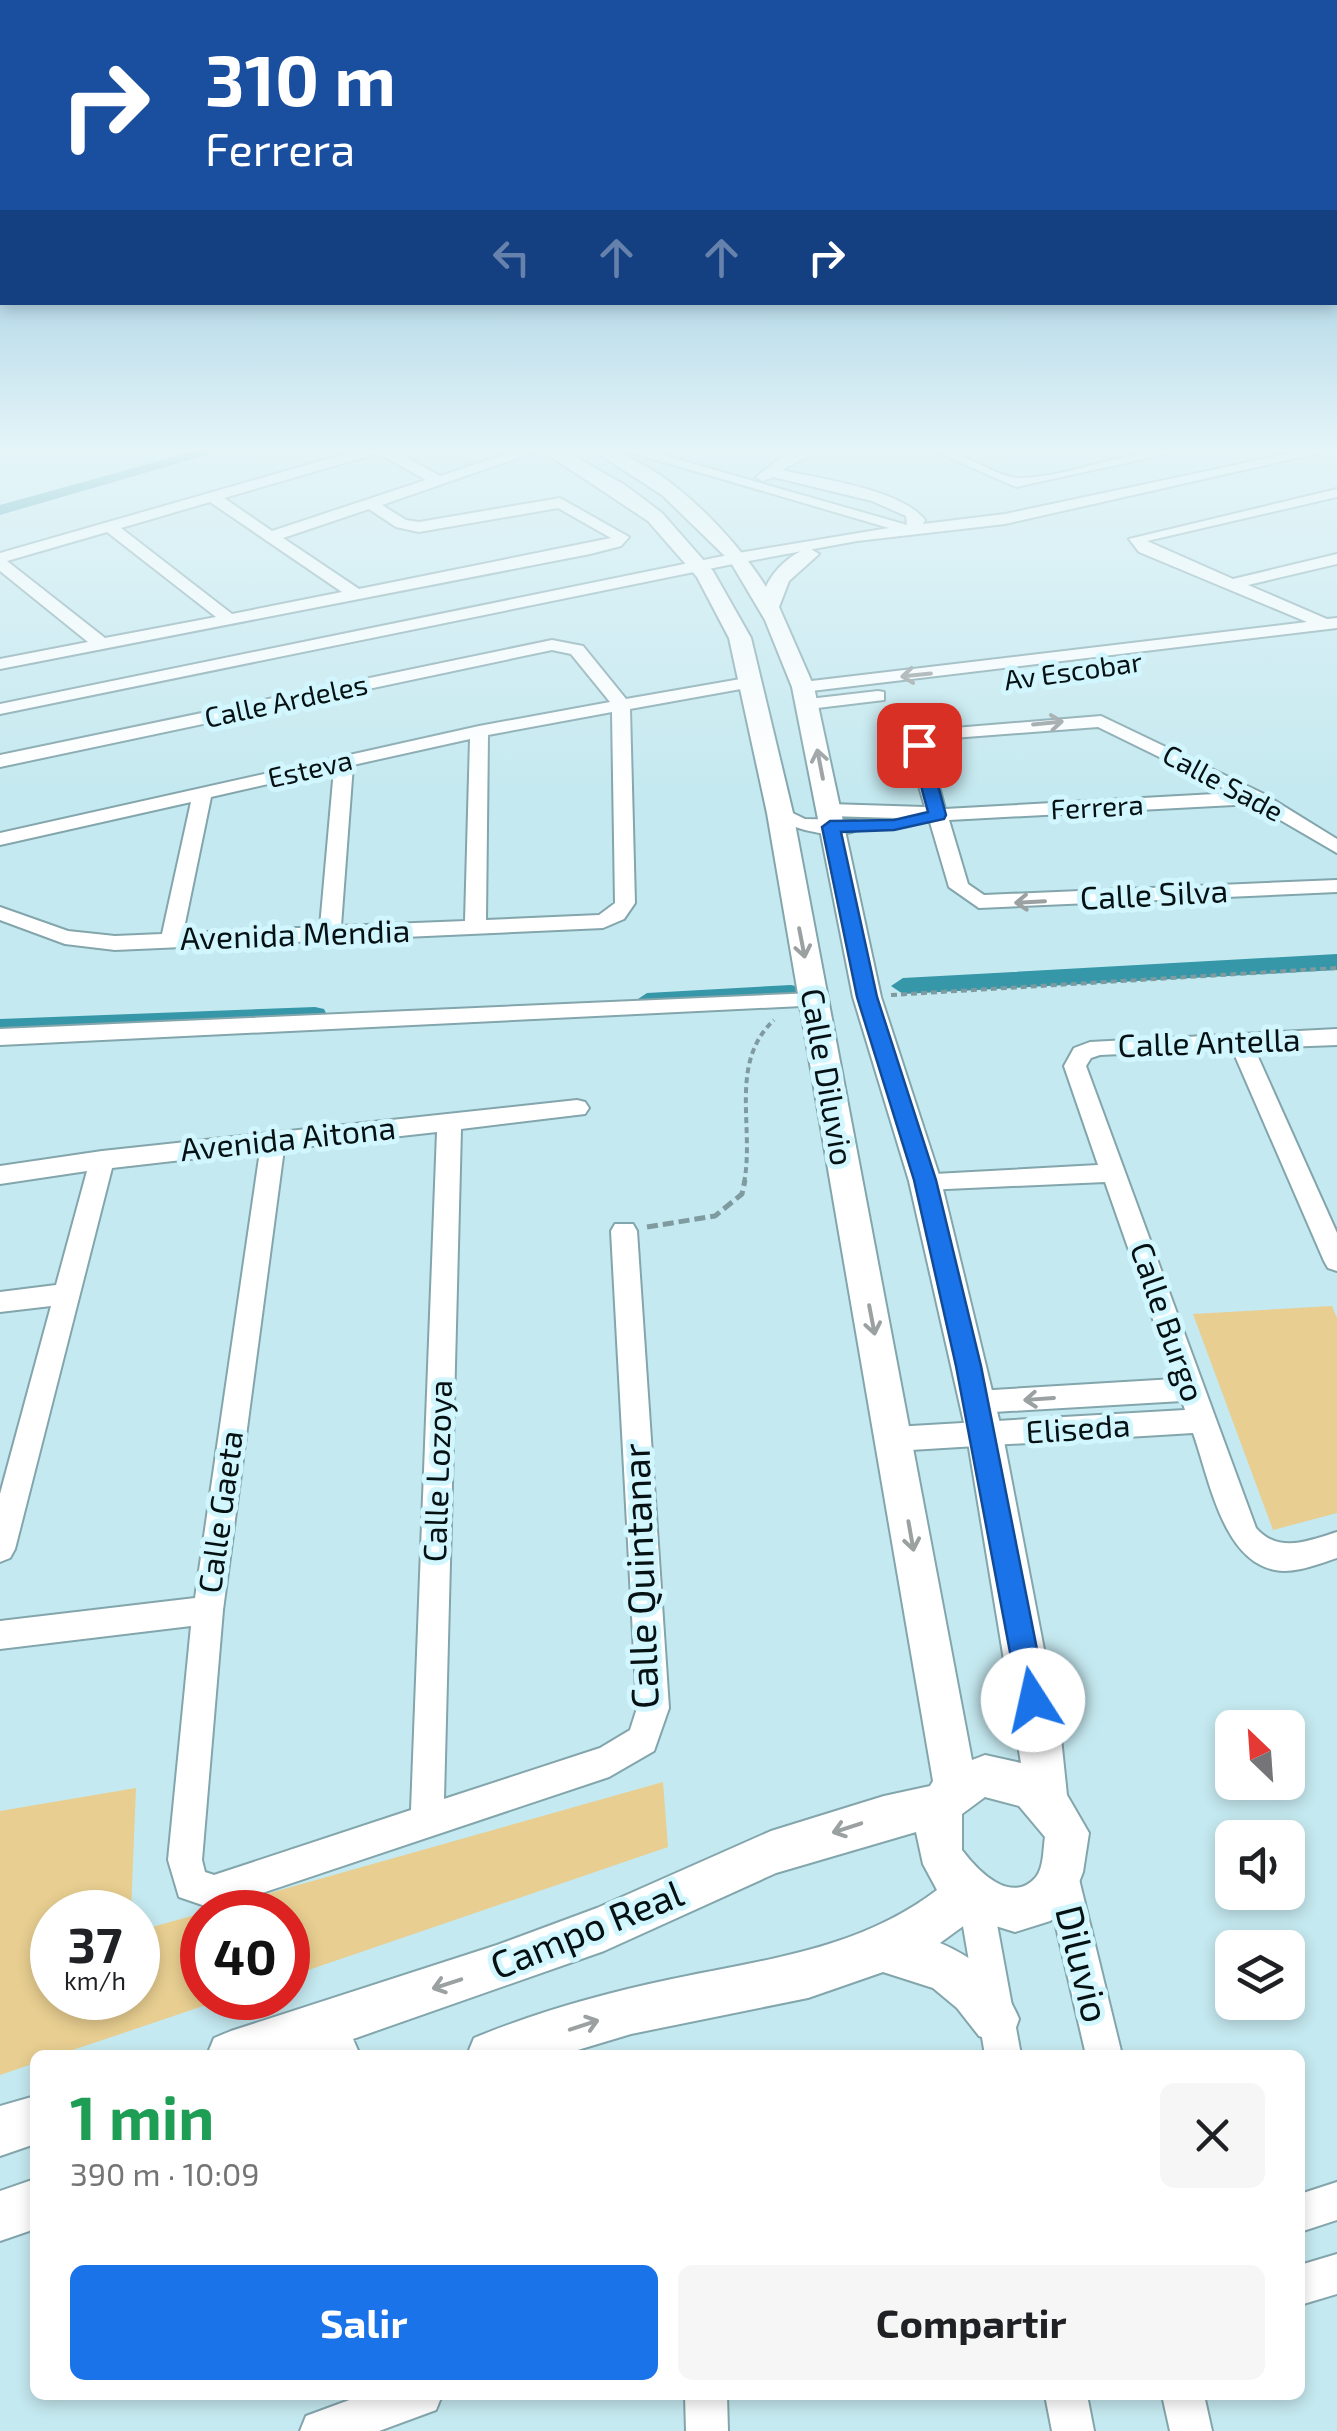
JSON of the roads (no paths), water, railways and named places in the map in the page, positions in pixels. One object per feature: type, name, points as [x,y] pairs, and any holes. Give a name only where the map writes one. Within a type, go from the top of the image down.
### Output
[{"type":"street","points":[[4,563],[102,644]]},
{"type":"street","points":[[157,563],[230,620]]},
{"type":"street","points":[[311,563],[355,594]]},
{"type":"street","points":[[0,664],[508,563]]},
{"type":"street","name":"Calle Diluvio","points":[[697,563],[740,638],[780,813],[894,1440],[949,1797]]},
{"type":"street","points":[[0,708],[740,563]]},
{"type":"street","name":"Calle Diluvio","points":[[742,563],[768,606],[806,696],[867,997],[925,1180],[981,1419],[1040,1738],[1046,1798]]},
{"type":"street","points":[[768,606],[780,578],[802,563]]},
{"type":"street","points":[[1181,563],[1334,628]]},
{"type":"street","points":[[1230,585],[1319,563]]},
{"type":"street","points":[[0,722],[703,570]]},
{"type":"street","points":[[806,696],[1116,650],[1334,628]]},
{"type":"street","name":"Av Escobar","points":[[806,696],[1134,663],[1334,628]]},
{"type":"street","name":"Calle Ardeles","points":[[0,761],[552,646],[573,647],[622,704]]},
{"type":"street","points":[[1116,650],[1134,663]]},
{"type":"street","name":"Esteva","points":[[0,839],[479,731],[650,702],[749,675]]},
{"type":"street","name":"Avenida Mendia","points":[[0,912],[78,940],[171,940],[595,923],[617,914],[625,902],[622,704]]},
{"type":"street","name":"Calle Sade","points":[[938,815],[917,748],[921,741],[955,732],[1088,720],[1107,722],[1256,798],[1337,847]]},
{"type":"street","points":[[474,928],[479,731]]},
{"type":"street","points":[[330,933],[344,762]]},
{"type":"street","points":[[171,940],[202,794]]},
{"type":"street","name":"Ferrera","points":[[780,813],[801,825],[830,818],[894,825],[938,815],[1256,798]]},
{"type":"street","name":"Calle Silva","points":[[938,815],[959,887],[972,899],[998,904],[1337,886]]},
{"type":"street","points":[[0,1037],[867,997]]},
{"type":"street","name":"Calle Antella","points":[[1082,1054],[1098,1048],[1337,1037]]},
{"type":"street","points":[[1240,1042],[1337,1261]]},
{"type":"street","name":"Calle Burgo","points":[[1082,1054],[1075,1066],[1189,1389],[1251,1545],[1269,1558],[1294,1557],[1337,1546]]},
{"type":"street","name":"Avenida Aitona","points":[[0,1175],[102,1160],[577,1108]]},
{"type":"street","name":"Calle Lozoya","points":[[428,1821],[449,1121]]},
{"type":"street","name":"Calle Gaeta","points":[[191,1884],[184,1860],[208,1610],[272,1141]]},
{"type":"street","points":[[0,1549],[13,1451],[66,1294],[102,1160]]},
{"type":"street","points":[[925,1180],[1115,1173]]},
{"type":"street","name":"Calle Quintanar","points":[[191,1884],[214,1892],[609,1761],[643,1740],[653,1708],[624,1232]]},
{"type":"street","points":[[0,1302],[66,1294]]},
{"type":"street","name":"Eliseda","points":[[894,1440],[981,1419],[1189,1389]]},
{"type":"street","name":"Eliseda","points":[[981,1419],[1202,1421]]},
{"type":"street","points":[[0,1634],[208,1610]]},
{"type":"street","points":[[984,1776],[1017,1780],[1046,1798],[1067,1833],[1060,1873],[1050,1894],[1025,1907],[996,1906],[971,1895],[944,1868],[935,1836],[949,1797],[984,1776]]},
{"type":"street","name":"Campo Real","points":[[264,2050],[324,2041],[604,1928],[771,1853],[949,1797]]},
{"type":"street","name":"Diluvio","points":[[1060,1873],[1103,2050]]},
{"type":"street","points":[[508,2050],[629,2011],[817,1973],[887,1951],[937,1922],[971,1895]]},
{"type":"street","points":[[971,1895],[999,2037]]},
{"type":"street","points":[[887,1951],[937,1962],[976,1992],[999,2037]]},
{"type":"street","points":[[0,2132],[30,2122]]},
{"type":"street","points":[[1305,2211],[1337,2201]]},
{"type":"street","points":[[0,2216],[30,2206]]},
{"type":"street","points":[[1305,2284],[1337,2274]]},
{"type":"street","points":[[321,2431],[407,2400]]},
{"type":"street","points":[[706,2400],[708,2431]]},
{"type":"street","points":[[1067,2400],[1073,2431]]},
{"type":"street","points":[[1184,2400],[1191,2431]]},
{"type":"waterway","points":[[903,986],[1337,962]]},
{"type":"waterway","points":[[647,1001],[791,993]]},
{"type":"waterway","points":[[0,1027],[315,1015]]}]
